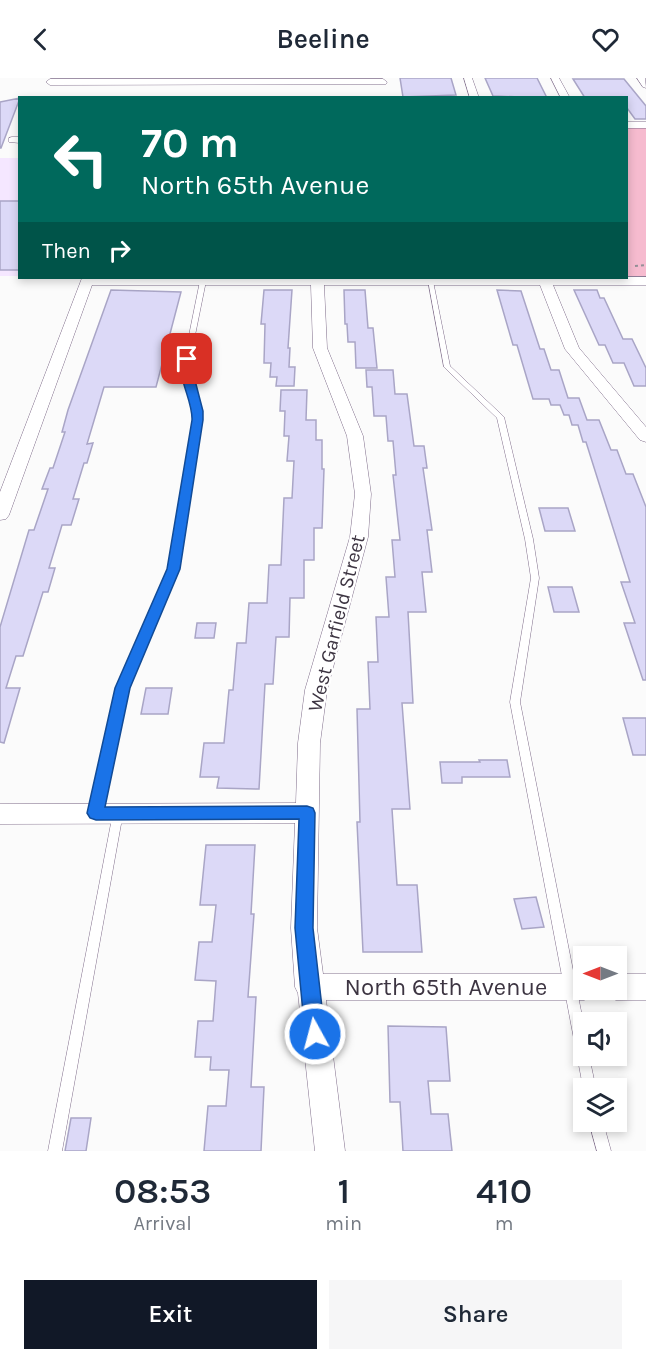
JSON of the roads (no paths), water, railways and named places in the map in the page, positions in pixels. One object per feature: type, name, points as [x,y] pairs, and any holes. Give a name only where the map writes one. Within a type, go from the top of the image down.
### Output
[{"type":"street","points":[[468,78],[475,96]]},
{"type":"street","points":[[555,78],[565,96]]},
{"type":"street","points":[[641,78],[646,85]]},
{"type":"street","points":[[50,82],[383,83]]},
{"type":"street","points":[[628,125],[646,124]]},
{"type":"street","points":[[0,515],[88,279],[646,280]]},
{"type":"street","points":[[545,279],[572,349],[646,437]]},
{"type":"street","name":"West Garfield Street","points":[[317,280],[320,348],[355,436],[363,494],[359,537],[314,700],[309,743],[304,928],[309,987],[330,1151]]},
{"type":"street","points":[[0,813],[307,813]]},
{"type":"street","name":"North 65th Avenue","points":[[309,987],[573,987]]},
{"type":"street","points":[[627,987],[646,987]]},
{"type":"lane","points":[[430,280],[447,367],[500,417],[529,539],[536,578],[515,702],[573,973]]},
{"type":"lane","points":[[55,1151],[107,813],[122,688],[174,569],[198,411],[186,365],[203,281]]},
{"type":"lane","points":[[578,1000],[588,1078]]},
{"type":"lane","points":[[599,1132],[604,1151]]}]
